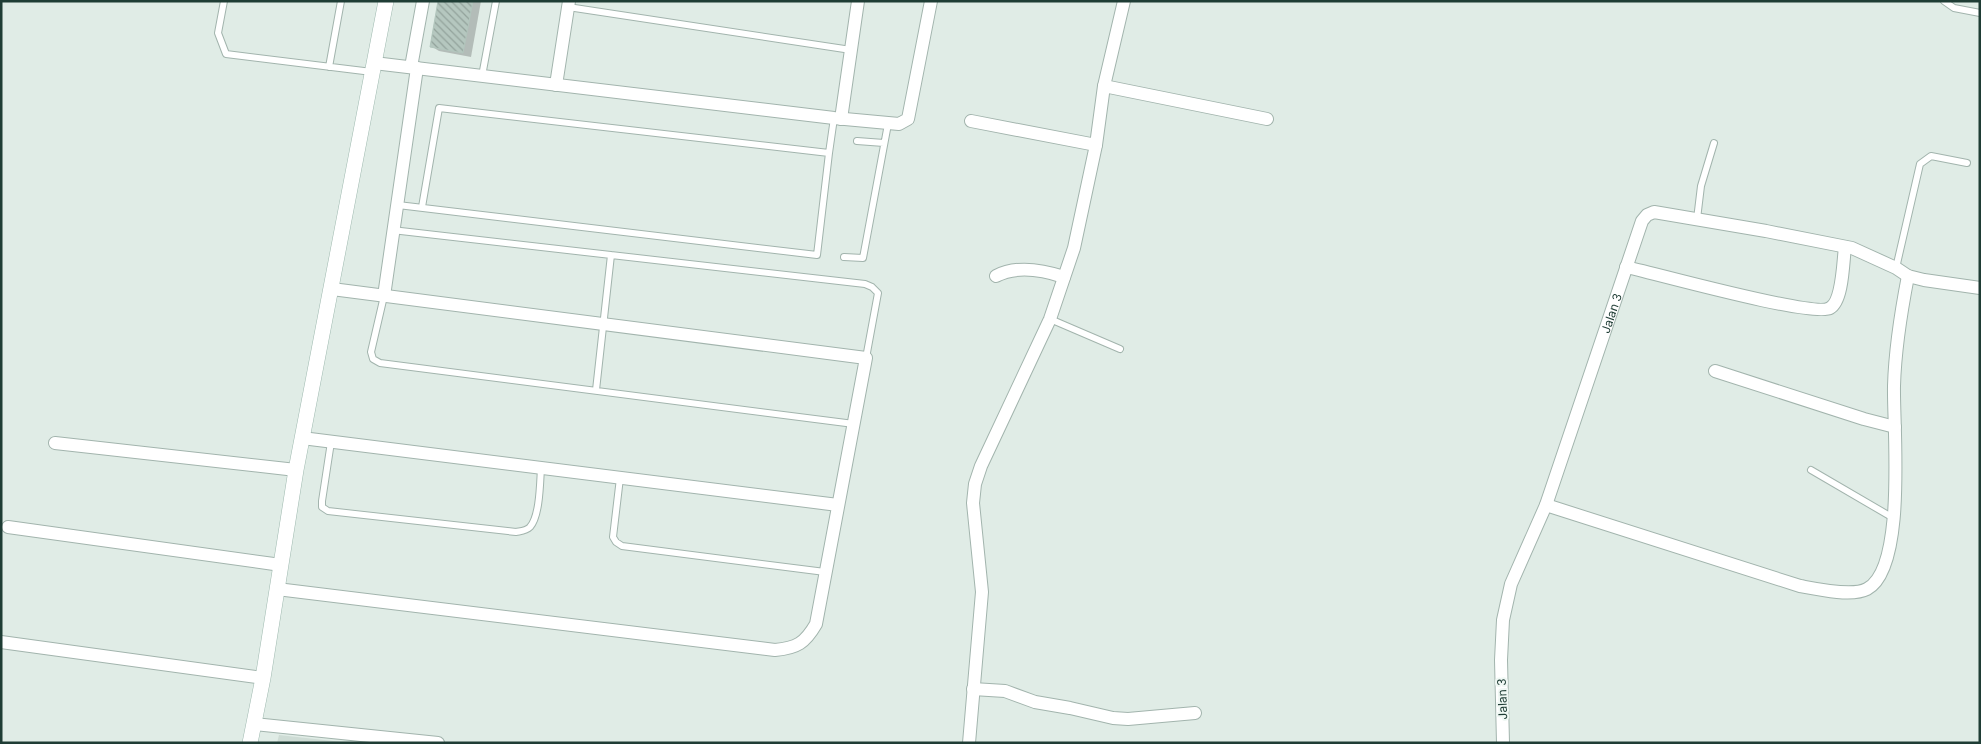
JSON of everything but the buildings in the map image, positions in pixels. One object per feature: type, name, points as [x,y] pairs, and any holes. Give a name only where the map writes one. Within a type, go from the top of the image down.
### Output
[{"type":"main road","points":[[250,743],[263,678],[296,470],[386,1]]},
{"type":"street","points":[[384,296],[392,230],[398,205],[423,1]]},
{"type":"street","points":[[837,119],[851,50],[858,1]]},
{"type":"street","points":[[373,68],[414,68],[837,119],[899,124],[908,120],[930,1]]},
{"type":"street","points":[[969,743],[982,592],[972,503],[974,484],[1050,319],[1074,248],[1096,145],[1104,86],[1124,1]]},
{"type":"street","points":[[556,85],[568,4]]},
{"type":"street","points":[[1104,86],[1267,119]]},
{"type":"street","points":[[972,121],[1096,145]]},
{"type":"street","name":"Jalan 3","points":[[1502,743],[1501,660],[1503,620],[1511,584],[1546,505],[1626,266],[1642,221],[1647,215],[1654,212],[1845,247],[1896,268],[1908,276],[1980,288]]},
{"type":"street","points":[[1626,266],[1753,298],[1816,310],[1829,309],[1834,304],[1839,293],[1845,247]]},
{"type":"street","points":[[996,276],[1009,271],[1034,270],[1045,271],[1064,277]]},
{"type":"street","points":[[1546,505],[1800,586],[1827,591],[1850,592],[1867,589],[1875,582],[1882,569],[1895,519],[1896,368],[1902,309],[1908,276]]},
{"type":"street","points":[[277,589],[775,650],[794,648],[809,636],[816,624],[866,358],[332,289]]},
{"type":"street","points":[[1715,371],[1864,419],[1895,427]]},
{"type":"street","points":[[302,438],[838,505]]},
{"type":"street","points":[[55,443],[296,470]]},
{"type":"street","points":[[8,527],[281,565]]},
{"type":"street","points":[[1,642],[263,678]]},
{"type":"street","points":[[973,689],[1005,691],[1035,702],[1078,709],[1113,718],[1128,719],[1195,713]]},
{"type":"street","points":[[254,724],[438,743]]},
{"type":"lane","points":[[224,1],[218,33],[226,54],[329,67],[373,68]]},
{"type":"lane","points":[[329,67],[341,1]]},
{"type":"lane","points":[[482,76],[496,1]]},
{"type":"lane","points":[[1944,1],[1954,8],[1980,13]]},
{"type":"lane","points":[[568,4],[851,50]]},
{"type":"lane","points":[[422,207],[439,108],[829,153]]},
{"type":"lane","points":[[398,205],[817,255],[829,153],[837,119]]},
{"type":"lane","points":[[844,258],[863,258],[888,124]]},
{"type":"lane","points":[[857,141],[884,143]]},
{"type":"lane","points":[[1697,220],[1701,186],[1714,143]]},
{"type":"lane","points":[[1896,268],[1920,164],[1931,156],[1967,163]]},
{"type":"lane","points":[[392,230],[865,284],[872,287],[878,293],[866,358]]},
{"type":"lane","points":[[596,390],[611,255]]},
{"type":"lane","points":[[384,296],[371,352],[373,359],[380,363],[854,424]]},
{"type":"lane","points":[[1050,319],[1120,349]]},
{"type":"lane","points":[[331,442],[322,507],[334,512],[516,532],[524,531],[531,526],[536,517],[541,468]]},
{"type":"lane","points":[[1812,470],[1895,519]]},
{"type":"lane","points":[[620,478],[613,537],[622,546],[825,572]]},
{"type":"shaded area","points":[[279,735],[351,743],[277,743]]}]
